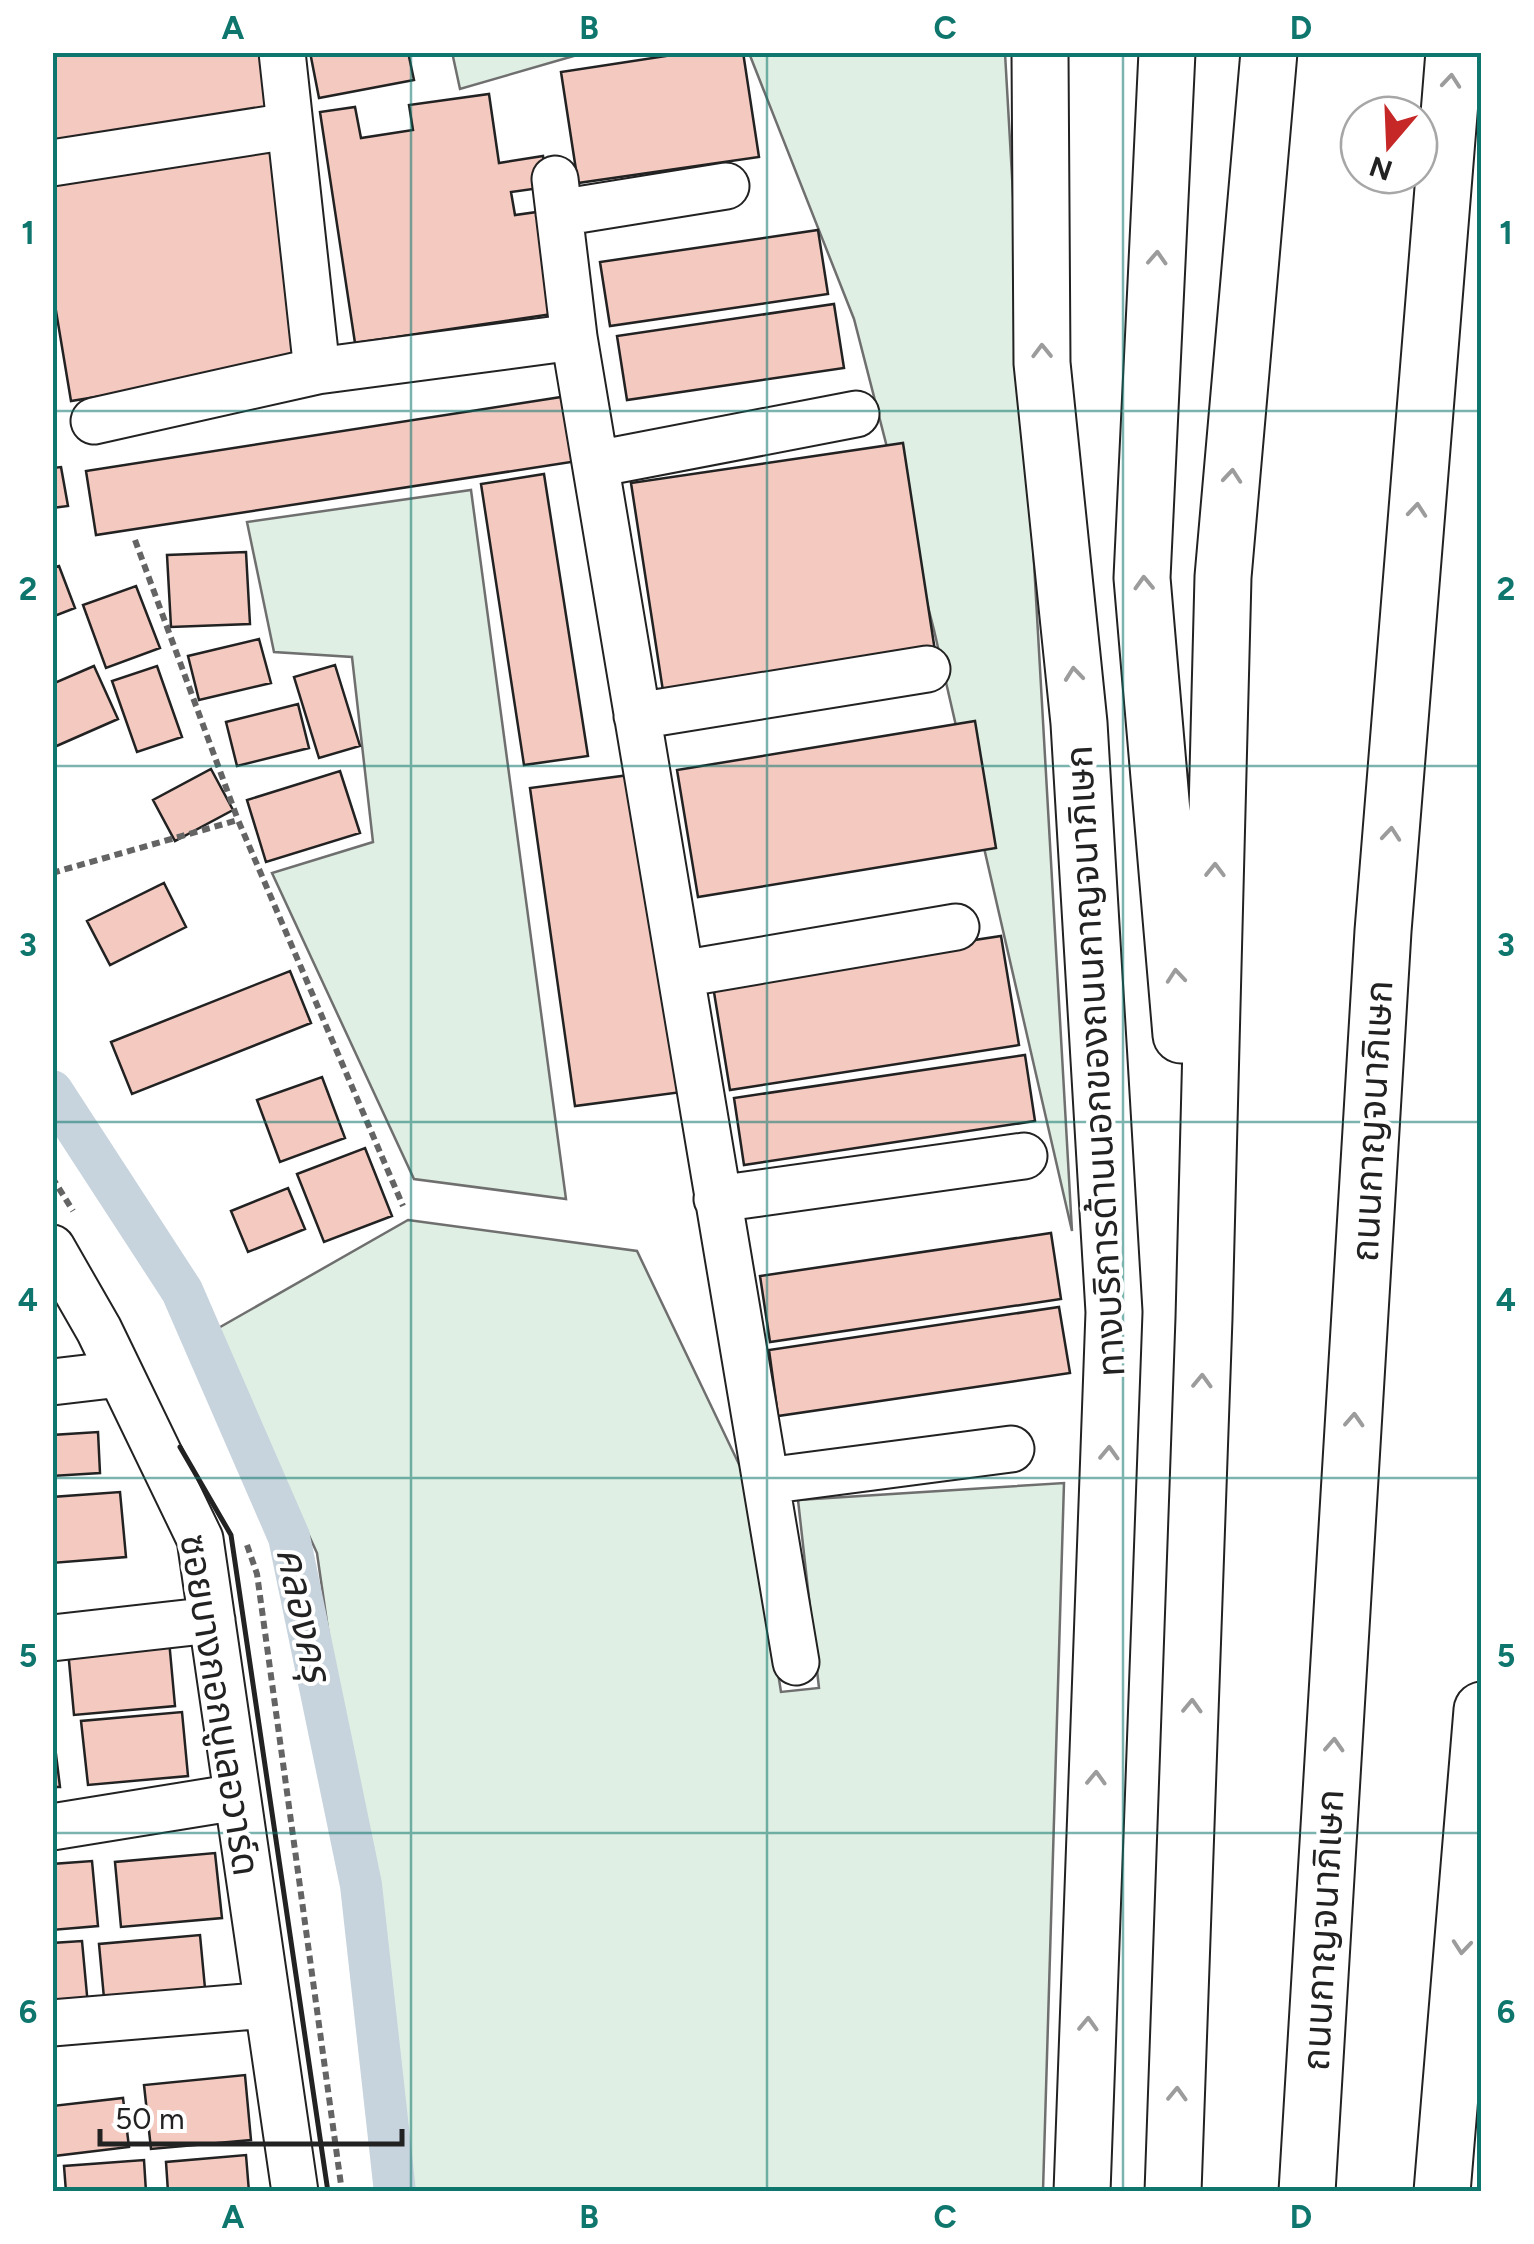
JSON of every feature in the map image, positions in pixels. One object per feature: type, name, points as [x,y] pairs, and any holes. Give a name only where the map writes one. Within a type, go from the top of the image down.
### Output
[{"type":"main road","name":"ทางบริการด้านนอกของถนนกาญจนาภิเษก","points":[[1040,52],[1042,363],[1080,723],[1114,1312],[1082,2192]]},
{"type":"main road","points":[[1167,52],[1142,578],[1204,1318]]},
{"type":"main road","points":[[1173,2192],[1204,1318],[1222,577],[1269,52]]},
{"type":"main road","name":"ถนนกาญจนาภิเษก","points":[[1307,2192],[1383,931],[1454,52]]},
{"type":"main road","points":[[1442,2192],[1482,1710]]},
{"type":"street","points":[[282,52],[317,371]]},
{"type":"street","points":[[52,163],[288,126]]},
{"type":"street","points":[[726,186],[557,196],[574,336],[796,1662]]},
{"type":"street","points":[[94,420],[317,371],[574,336]]},
{"type":"street","points":[[596,464],[856,414]]},
{"type":"street","points":[[637,716],[927,668]]},
{"type":"street","points":[[681,974],[956,927]]},
{"type":"street","points":[[717,1198],[1024,1156]]},
{"type":"street","name":"ซอยบางกอกบูเลอวาร์ด","points":[[52,1248],[120,1374],[200,1539],[295,2192]]},
{"type":"street","points":[[52,1382],[120,1374]]},
{"type":"street","points":[[766,1481],[1012,1450]]},
{"type":"street","points":[[52,1638],[212,1620]]},
{"type":"street","points":[[52,1826],[238,1797]]},
{"type":"street","points":[[52,2023],[268,2005]]},
{"type":"path","points":[[135,540],[238,820],[403,1206]]},
{"type":"path","points":[[52,873],[238,820]]},
{"type":"green space","points":[[452,52],[584,52],[584,53],[460,89]]},
{"type":"green space","points":[[749,53],[1005,53],[1072,1231],[934,630],[854,319]]},
{"type":"green space","points":[[471,490],[566,1199],[414,1179],[272,873],[373,842],[352,657],[274,652],[247,522]]},
{"type":"green space","points":[[408,1220],[637,1251],[748,1483],[781,1692],[819,1688],[798,1500],[1064,1483],[1043,2191],[409,2191],[317,1553],[215,1330]]},
{"type":"building","points":[[52,52],[260,52],[269,117],[52,149]]},
{"type":"building","points":[[310,52],[408,52],[414,80],[319,98]]},
{"type":"building","points":[[692,52],[743,52],[759,157],[578,183],[561,72]]},
{"type":"building","points":[[489,94],[499,163],[543,156],[547,187],[511,192],[515,215],[544,211],[559,313],[355,343],[320,112],[355,107],[361,138],[413,130],[409,105]]},
{"type":"building","points":[[269,142],[306,363],[71,401],[52,287],[52,176]]},
{"type":"building","points":[[818,230],[828,294],[610,326],[600,262]]},
{"type":"building","points":[[834,304],[844,368],[627,400],[617,336]]},
{"type":"building","points":[[574,395],[584,460],[96,535],[86,471]]},
{"type":"building","points":[[903,443],[935,651],[663,691],[631,483]]},
{"type":"building","points":[[61,467],[68,506],[52,508],[52,468]]},
{"type":"building","points":[[544,474],[588,756],[524,765],[481,484]]},
{"type":"building","points":[[246,552],[250,624],[171,627],[167,555]]},
{"type":"building","points":[[59,566],[75,608],[52,617],[52,568]]},
{"type":"building","points":[[136,586],[160,648],[106,668],[83,605]]},
{"type":"building","points":[[259,639],[271,683],[199,700],[188,656]]},
{"type":"building","points":[[335,665],[360,746],[319,758],[294,677]]},
{"type":"building","points":[[94,666],[118,719],[52,748],[52,684]]},
{"type":"building","points":[[157,666],[182,737],[137,752],[112,681]]},
{"type":"building","points":[[298,704],[309,748],[237,766],[226,722]]},
{"type":"building","points":[[975,721],[996,848],[698,897],[677,770]]},
{"type":"building","points":[[211,769],[233,810],[175,841],[153,800]]},
{"type":"building","points":[[340,771],[360,833],[266,862],[247,800]]},
{"type":"building","points":[[637,774],[682,1092],[575,1106],[530,788]]},
{"type":"building","points":[[164,883],[186,927],[110,965],[87,921]]},
{"type":"building","points":[[1001,936],[1019,1045],[730,1090],[712,980]]},
{"type":"building","points":[[290,971],[311,1023],[132,1094],[111,1042]]},
{"type":"building","points":[[1025,1055],[1035,1121],[744,1165],[734,1098]]},
{"type":"building","points":[[322,1077],[345,1138],[280,1162],[257,1100]]},
{"type":"building","points":[[365,1148],[392,1216],[324,1242],[297,1174]]},
{"type":"building","points":[[288,1188],[305,1229],[248,1252],[231,1211]]},
{"type":"building","points":[[1051,1233],[1061,1299],[770,1342],[760,1276]]},
{"type":"building","points":[[1059,1307],[1070,1373],[778,1416],[769,1350]]},
{"type":"building","points":[[98,1432],[100,1473],[52,1476],[52,1435]]},
{"type":"building","points":[[120,1492],[126,1557],[52,1563],[52,1497]]},
{"type":"building","points":[[169,1640],[175,1706],[74,1715],[68,1650]]},
{"type":"building","points":[[182,1712],[188,1776],[88,1785],[81,1721]]},
{"type":"building","points":[[52,1722],[60,1787],[52,1787]]},
{"type":"building","points":[[215,1853],[222,1918],[121,1927],[115,1862]]},
{"type":"building","points":[[92,1861],[98,1926],[52,1930],[52,1864]]},
{"type":"building","points":[[200,1935],[206,1999],[105,2009],[99,1944]]},
{"type":"building","points":[[82,1941],[88,2006],[52,2009],[52,1943]]},
{"type":"building","points":[[245,2075],[251,2140],[151,2149],[144,2085]]},
{"type":"building","points":[[123,2098],[129,2147],[54,2156],[52,2106]]},
{"type":"building","points":[[246,2155],[249,2192],[168,2192],[166,2162]]},
{"type":"building","points":[[144,2160],[146,2192],[66,2192],[64,2166]]},
{"type":"waterway","name":"คลองครุ","points":[[52,1091],[182,1291],[289,1537],[361,1885],[395,2192]]},
{"type":"wall","points":[[180,1447],[231,1535],[328,2192]]}]
